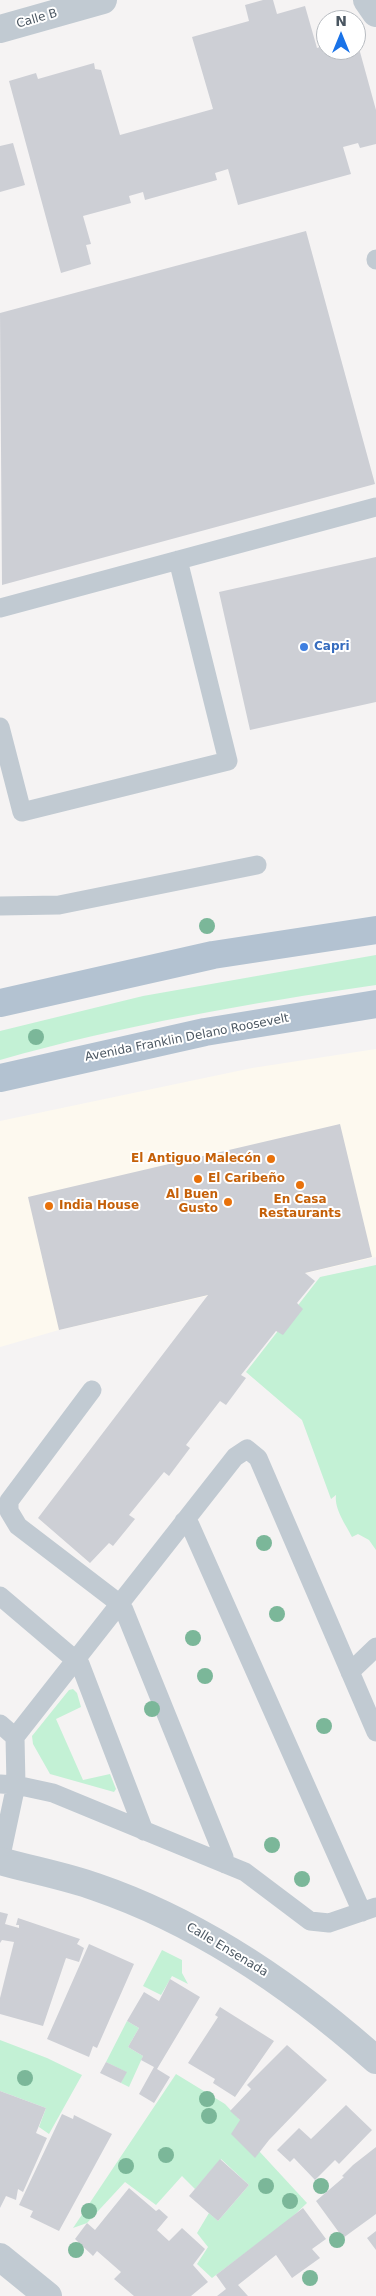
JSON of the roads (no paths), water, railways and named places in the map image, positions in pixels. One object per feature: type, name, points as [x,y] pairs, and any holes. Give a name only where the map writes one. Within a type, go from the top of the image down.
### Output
[{"type":"main road","points":[[0,1003],[213,955],[376,930]]},
{"type":"main road","name":"Avenida Franklin Delano Roosevelt","points":[[0,1078],[205,1032],[376,1004]]},
{"type":"street","name":"Calle B","points":[[0,29],[103,0]]},
{"type":"street","points":[[367,0],[376,13]]},
{"type":"street","name":"Calle Ensenada","points":[[0,1860],[96,1886],[196,1929],[262,1970],[328,2017],[376,2060]]},
{"type":"street","points":[[0,2257],[48,2296]]},
{"type":"lane","points":[[0,608],[376,507]]},
{"type":"lane","points":[[0,726],[22,812],[228,761],[178,560]]},
{"type":"lane","points":[[0,906],[59,905],[257,865]]},
{"type":"lane","points":[[92,1390],[9,1501],[9,1511],[18,1526],[120,1604],[224,1857],[225,1864]]},
{"type":"lane","points":[[0,1860],[15,1737],[235,1457],[247,1449],[258,1458],[376,1732]]},
{"type":"lane","points":[[8,1784],[53,1793],[245,1872],[310,1921],[329,1923],[369,1909],[190,1525],[184,1521]]},
{"type":"lane","points":[[0,1596],[80,1664],[144,1831]]},
{"type":"lane","points":[[350,1672],[376,1647]]},
{"type":"lane","points":[[0,1724],[15,1737]]},
{"type":"place","name":"Capri","points":[[304,647]]},
{"type":"place","name":"El Antiguo Malecón","points":[[271,1159]]},
{"type":"place","name":"El Caribeño","points":[[198,1179]]},
{"type":"place","name":"En Casa Restaurants","points":[[300,1185]]},
{"type":"place","name":"Al Buen Gusto","points":[[228,1202]]},
{"type":"place","name":"India House","points":[[49,1206]]}]
